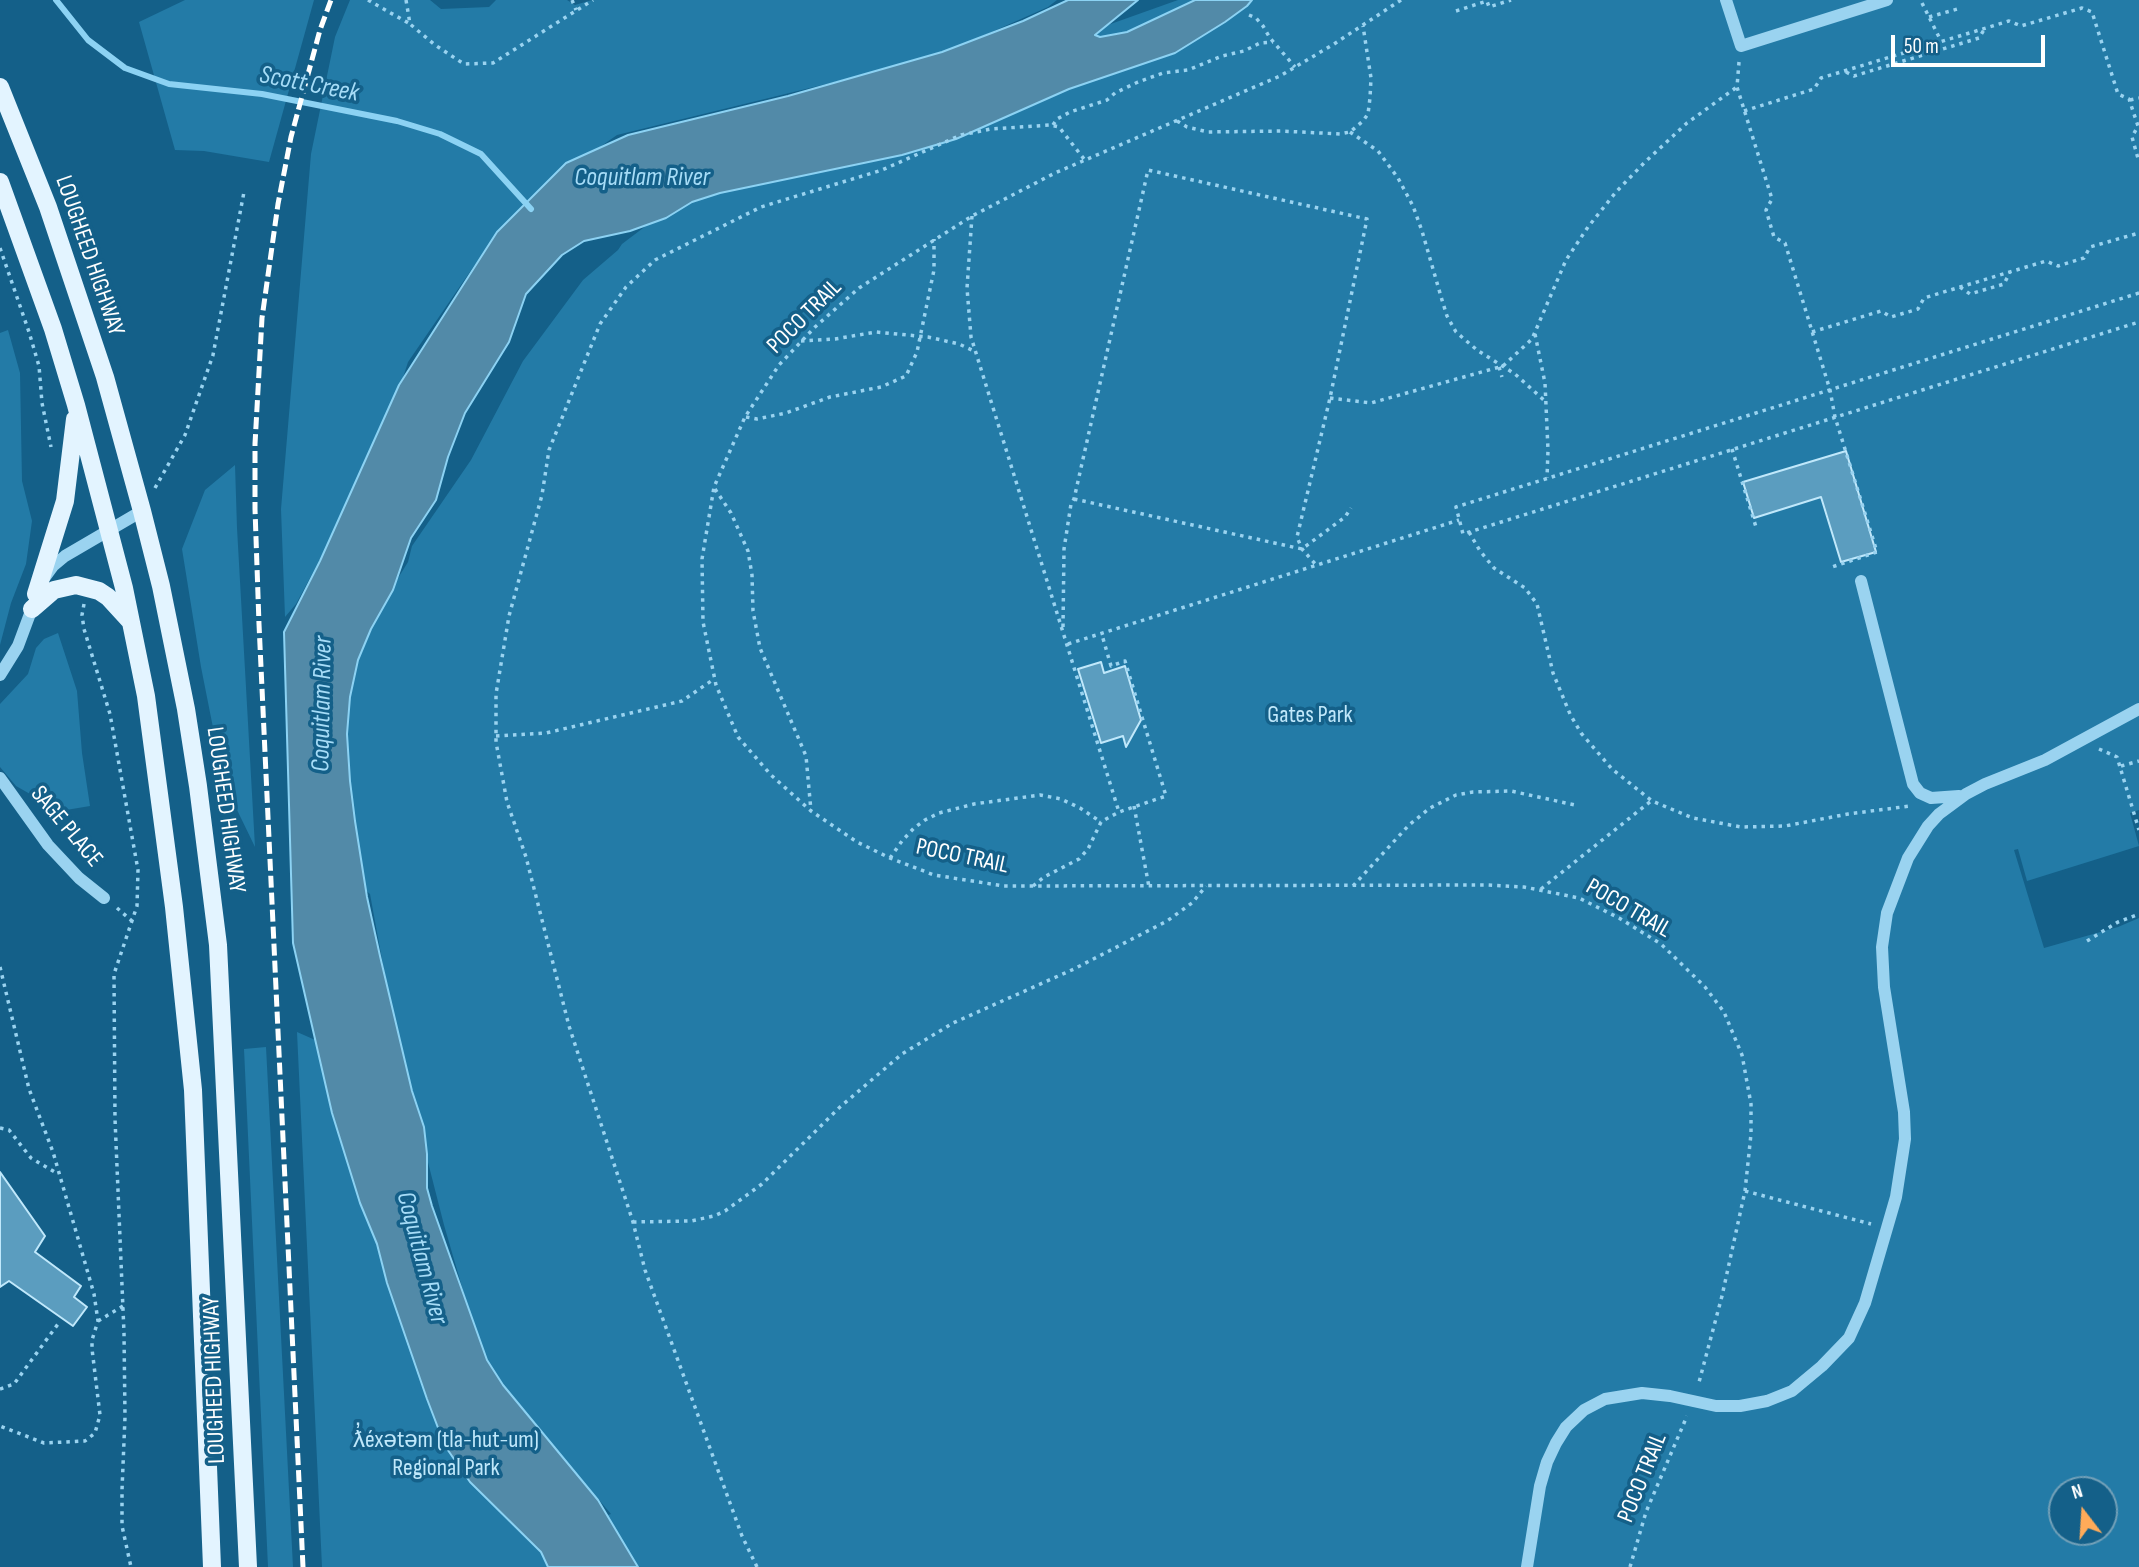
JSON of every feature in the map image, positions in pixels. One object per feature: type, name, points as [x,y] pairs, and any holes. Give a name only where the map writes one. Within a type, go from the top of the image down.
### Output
[{"type":"main road","name":"LOUGHEED HIGHWAY","points":[[0,87],[48,207],[105,377],[142,511],[186,709],[218,945],[248,1567]]},
{"type":"main road","name":"LOUGHEED HIGHWAY","points":[[0,183],[49,318],[76,405],[133,625],[157,770],[193,1090],[212,1567]]},
{"type":"main road","points":[[34,601],[65,501],[76,405]]},
{"type":"main road","points":[[34,601],[54,590],[69,586],[88,587],[108,597],[133,625]]},
{"type":"street","points":[[1727,0],[1741,46],[1887,0]]},
{"type":"street","points":[[0,675],[18,646],[41,581],[58,561],[142,511]]},
{"type":"street","points":[[1861,581],[1913,784],[1925,796],[1939,798],[1966,794]]},
{"type":"street","points":[[1527,1567],[1540,1486],[1547,1462],[1566,1427],[1584,1410],[1605,1399],[1642,1392],[1728,1407],[1767,1401],[1792,1391],[1822,1366],[1849,1338],[1865,1303],[1900,1176],[1905,1126],[1884,987],[1883,930],[1896,887],[1928,826],[1966,794],[2045,760],[2139,709]]},
{"type":"street","name":"SAGE PLACE","points":[[0,778],[55,853],[79,878],[104,898]]},
{"type":"path","points":[[368,0],[410,24],[435,46],[464,64],[493,64],[593,0]]},
{"type":"path","points":[[406,0],[410,24]]},
{"type":"path","points":[[572,0],[576,10]]},
{"type":"path","name":"POCO TRAIL","points":[[1401,0],[1295,67],[1255,88],[1084,159],[972,216],[843,300],[775,371],[745,417],[714,487],[702,559],[704,622],[714,679],[738,737],[771,775],[811,811],[857,842],[934,875],[1004,886],[1498,885],[1541,889],[1579,898],[1639,930],[1661,944],[1683,964],[1724,1012],[1742,1055],[1750,1093],[1751,1134],[1745,1191],[1713,1334],[1692,1402],[1646,1512],[1630,1567]]},
{"type":"path","points":[[1456,11],[1487,1],[1489,7],[1511,0]]},
{"type":"path","points":[[1922,3],[1941,41]]},
{"type":"path","points":[[1929,17],[1961,8]]},
{"type":"path","points":[[1744,111],[1814,89],[1821,78],[1941,41],[2009,21],[2021,26],[2082,8],[2092,12],[2118,94],[2130,100],[2139,98]]},
{"type":"path","points":[[1249,15],[1256,18],[1295,67]]},
{"type":"path","points":[[1177,121],[1187,127],[1208,132],[1350,132],[1368,114],[1370,98],[1371,78],[1363,26]]},
{"type":"path","points":[[1844,71],[1854,76],[1979,38],[1985,28]]},
{"type":"path","points":[[1053,126],[1057,119],[1070,112],[1107,100],[1138,82],[1163,73],[1188,70],[1260,43],[1273,42]]},
{"type":"path","points":[[1741,46],[1737,87],[1772,200],[1766,210],[1774,237],[1785,243],[1877,552],[1832,567]]},
{"type":"path","points":[[1330,398],[1371,403],[1501,366],[1527,345],[1535,334],[1566,260],[1616,192],[1687,123],[1737,87]]},
{"type":"path","points":[[2130,100],[2138,127],[2132,137],[2139,161]]},
{"type":"path","points":[[757,1567],[742,1536],[645,1270],[633,1222],[569,1026],[526,857],[508,802],[496,736],[496,694],[509,616],[542,495],[549,450],[600,324],[626,287],[655,260],[761,207],[882,170],[961,135],[991,129],[1059,127],[1084,159]]},
{"type":"path","points":[[1350,132],[1378,151],[1408,197],[1422,231],[1451,324],[1477,350],[1526,383],[1546,402]]},
{"type":"path","points":[[1063,627],[1064,550],[1071,505],[1148,170],[1367,219],[1330,398],[1297,537],[1302,549],[1317,566]]},
{"type":"path","points":[[142,511],[185,435],[213,355],[244,192]]},
{"type":"path","points":[[972,216],[967,288],[969,327],[1118,812]]},
{"type":"path","points":[[1812,332],[1881,312],[1891,317],[1918,309],[1924,298],[2046,261],[2058,267],[2084,258],[2090,247],[2139,233]]},
{"type":"path","points":[[745,417],[757,419],[786,414],[830,397],[881,387],[903,379],[909,372],[921,336],[934,270],[934,239]]},
{"type":"path","points":[[0,247],[39,366],[42,403],[51,438],[51,449]]},
{"type":"path","points":[[1960,287],[1970,294],[2004,284],[2010,272]]},
{"type":"path","points":[[2139,293],[1456,508],[1464,534],[2139,322]]},
{"type":"path","points":[[801,341],[835,340],[876,332],[921,336],[959,344],[975,351]]},
{"type":"path","points":[[1535,334],[1545,383],[1547,479]]},
{"type":"path","points":[[1501,366],[1502,377]]},
{"type":"path","points":[[1732,449],[1756,527]]},
{"type":"path","points":[[714,487],[731,513],[748,551],[753,611],[760,648],[806,756],[811,811]]},
{"type":"path","points":[[1074,499],[1302,549],[1345,517],[1351,508]]},
{"type":"path","points":[[1068,644],[1460,520]]},
{"type":"path","points":[[1469,532],[1494,568],[1525,588],[1537,604],[1550,666],[1581,733],[1612,769],[1652,800],[1678,813],[1708,822],[1760,827],[1785,826],[1847,814],[1898,809],[1939,798]]},
{"type":"path","points":[[85,597],[82,615],[84,629],[110,714],[138,870],[137,906],[114,974],[125,1417],[122,1527],[131,1567]]},
{"type":"path","points":[[1033,886],[1044,877],[1079,859],[1088,849],[1101,822],[1133,806],[1166,796],[1125,661],[1111,666],[1102,635]]},
{"type":"path","points":[[496,736],[546,733],[682,701],[714,679]]},
{"type":"path","points":[[2117,757],[2139,830]]},
{"type":"path","points":[[2120,766],[2139,761]]},
{"type":"path","points":[[1353,886],[1409,825],[1430,808],[1456,795],[1511,791],[1574,805]]},
{"type":"path","points":[[890,858],[908,834],[925,820],[939,813],[974,804],[1040,795],[1061,799],[1080,807],[1101,822]]},
{"type":"path","points":[[1541,889],[1652,800]]},
{"type":"path","points":[[1133,806],[1149,887]]},
{"type":"path","points":[[633,1222],[691,1221],[725,1211],[762,1184],[840,1107],[902,1054],[953,1023],[1074,969],[1167,921],[1192,903],[1206,886]]},
{"type":"path","points":[[2087,941],[2118,922],[2139,914]]},
{"type":"path","points":[[0,967],[29,1089],[53,1152],[94,1294],[97,1321],[92,1340],[100,1415],[95,1433],[85,1441],[44,1443],[0,1426]]},
{"type":"path","points":[[0,1128],[9,1130],[31,1158],[58,1174]]},
{"type":"path","points":[[1745,1191],[1887,1228]]},
{"type":"path","points":[[97,1321],[123,1306]]},
{"type":"path","points":[[0,1389],[14,1384],[58,1324]]},
{"type":"green space","points":[[185,0],[314,0],[269,162],[204,151],[175,150],[139,22]]},
{"type":"green space","points":[[350,0],[430,0],[441,9],[489,7],[496,0],[567,0],[575,5],[592,0],[1057,0],[1048,7],[933,58],[617,135],[540,189],[476,263],[408,362],[382,444],[296,604],[285,617],[281,509],[311,154],[335,37]]},
{"type":"green space","name":"Gates Park","points":[[1178,0],[2139,0],[2139,810],[2130,813],[2139,846],[2027,881],[2018,849],[2014,850],[2044,948],[2118,927],[2139,918],[2139,1567],[561,1567],[554,1548],[560,1567],[322,1567],[297,1032],[329,1046],[319,835],[336,863],[349,807],[346,796],[343,714],[356,662],[387,596],[408,562],[412,546],[471,460],[523,361],[583,280],[622,244],[746,154]],"holes":[[[335,864],[370,894],[397,1041],[471,1318],[459,1297],[434,1231],[409,1134],[377,1074],[370,1051],[348,956]],[[555,1448],[611,1514],[549,1534],[530,1506],[579,1490]]]},
{"type":"green space","points":[[8,330],[20,373],[22,481],[32,521],[26,564],[11,603],[0,645],[0,333]]},
{"type":"green space","points":[[235,465],[255,847],[224,783],[201,667],[182,549],[205,490]]},
{"type":"green space","points":[[58,633],[77,691],[90,806],[60,811],[16,786],[0,767],[0,704],[28,674],[36,648],[44,639]]},
{"type":"green space","points":[[266,1047],[293,1567],[268,1567],[244,1049]]},
{"type":"water","name":"Coquitlam River","points":[[1068,0],[1138,0],[1095,35],[1100,37],[1127,32],[1195,0],[1252,0],[1225,22],[1175,53],[1069,89],[956,139],[902,155],[720,193],[692,202],[666,218],[630,231],[584,241],[562,255],[526,294],[509,342],[465,413],[448,457],[436,500],[411,538],[393,590],[371,629],[358,660],[350,697],[347,734],[355,821],[380,956],[412,1091],[424,1127],[427,1188],[432,1206],[487,1360],[503,1385],[598,1500],[638,1567],[548,1567],[541,1552],[470,1482],[445,1446],[387,1283],[377,1244],[360,1203],[332,1113],[293,943],[284,632],[320,561],[399,385],[497,232],[566,163],[628,135],[788,96],[942,52],[1023,21]]},
{"type":"building","points":[[1846,451],[1876,552],[1841,562],[1821,497],[1754,518],[1743,482]]},
{"type":"building","points":[[1101,662],[1104,673],[1125,666],[1141,720],[1126,747],[1123,736],[1101,743],[1078,669]]},
{"type":"building","points":[[0,1172],[45,1236],[35,1252],[81,1286],[74,1297],[87,1307],[73,1326],[9,1281],[0,1287]]},
{"type":"waterway","name":"Scott Creek","points":[[56,0],[88,40],[125,68],[169,84],[262,94],[397,121],[440,134],[481,154],[531,209]]},
{"type":"railway","points":[[303,1567],[259,624],[255,444],[262,318],[278,204],[291,137],[320,30],[331,0]]},
{"type":"park label","name":"ƛ̓éxətəm (tla-hut-um) Regional Park","points":[[446,1455]]}]
